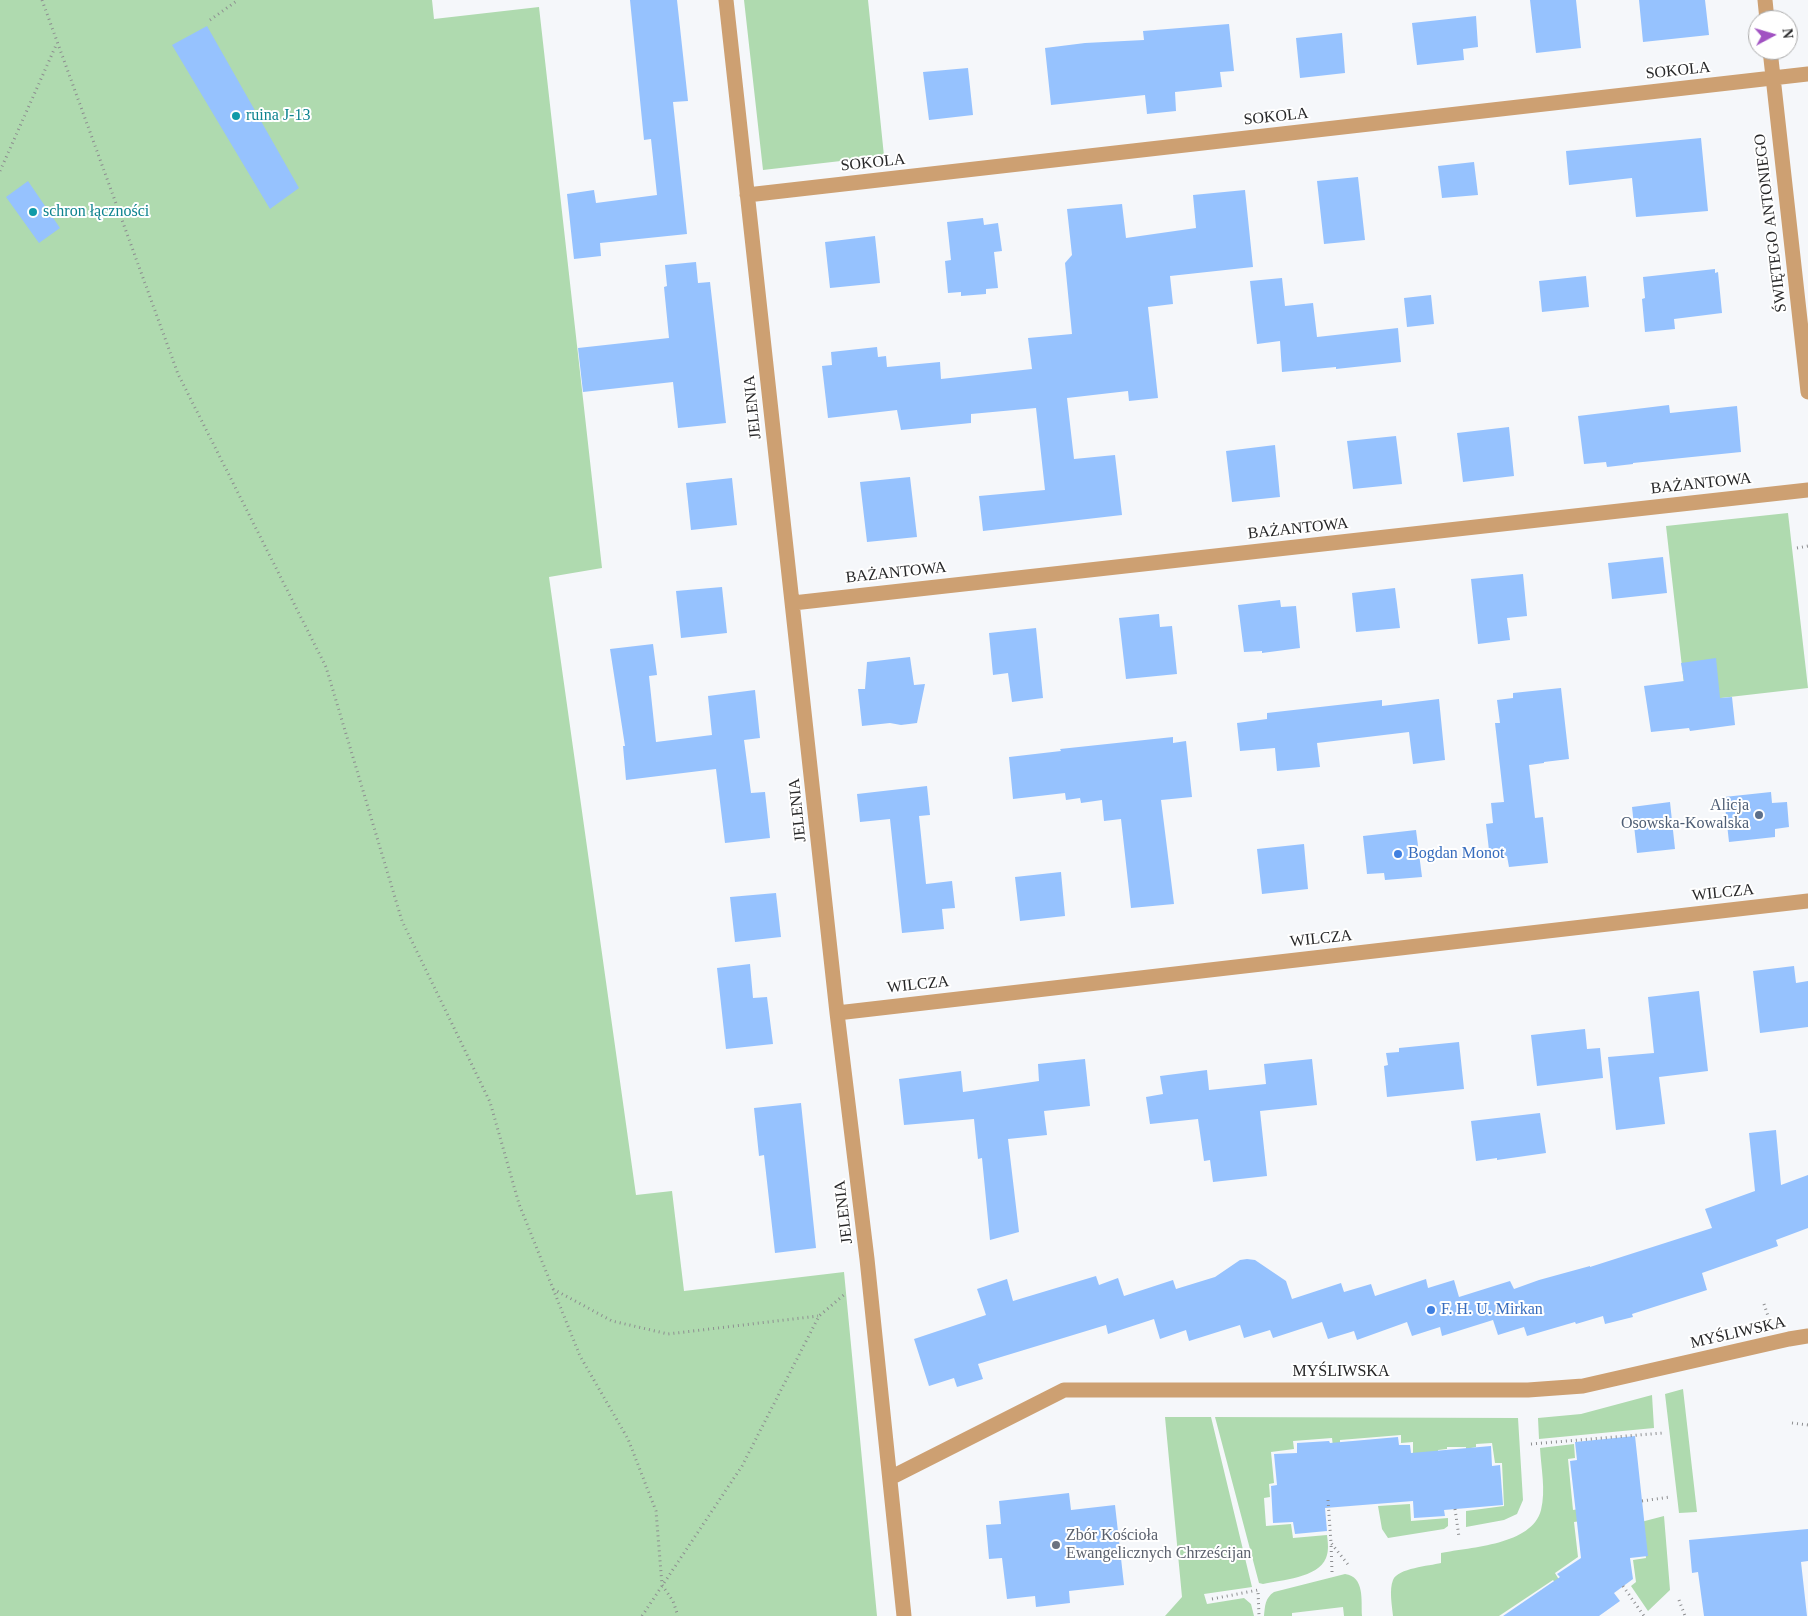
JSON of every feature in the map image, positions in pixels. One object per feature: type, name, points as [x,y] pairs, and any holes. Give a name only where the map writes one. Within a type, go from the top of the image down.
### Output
[{"type":"street","name":"JELENIA","points":[[726,0],[837,1013],[868,1269],[904,1616]]},
{"type":"street","name":"ŚWIĘTEGO ANTONIEGO","points":[[1771,60],[1808,392]]},
{"type":"street","name":"SOKOLA","points":[[747,195],[1808,74]]},
{"type":"street","name":"BAŻANTOWA","points":[[792,602],[1808,490]]},
{"type":"street","name":"WILCZA","points":[[837,1013],[1808,902]]},
{"type":"street","name":"MYŚLIWSKA","points":[[890,1478],[1064,1390],[1528,1390],[1583,1386],[1789,1338],[1808,1336]]},
{"type":"path","points":[[42,0],[178,374],[326,666],[402,921],[490,1102],[519,1204],[580,1356],[628,1439],[656,1511],[662,1585],[672,1601],[678,1616]]},
{"type":"path","points":[[210,20],[238,0]]},
{"type":"path","points":[[0,171],[58,42]]},
{"type":"path","points":[[1797,548],[1808,546]]},
{"type":"path","points":[[553,1289],[612,1321],[668,1334],[819,1316]]},
{"type":"path","points":[[642,1616],[742,1466],[819,1316],[851,1289]]},
{"type":"path","points":[[1764,1304],[1768,1316]]},
{"type":"path","points":[[1792,1423],[1808,1425]]},
{"type":"path","points":[[1531,1444],[1663,1433]]},
{"type":"path","points":[[1642,1501],[1670,1497]]},
{"type":"path","points":[[1328,1500],[1332,1572]]},
{"type":"path","points":[[1455,1509],[1459,1538]]},
{"type":"path","points":[[1331,1543],[1350,1567]]},
{"type":"path","points":[[1623,1586],[1644,1616]]},
{"type":"path","points":[[1212,1599],[1258,1590],[1259,1616]]},
{"type":"path","points":[[1679,1600],[1685,1616]]},
{"type":"green space","points":[[0,0],[432,0],[434,19],[539,7],[602,568],[549,577],[636,1195],[672,1191],[684,1291],[844,1272],[877,1616],[0,1616]]},
{"type":"green space","points":[[744,0],[868,0],[884,156],[763,170]]},
{"type":"green space","points":[[1788,513],[1808,688],[1686,702],[1666,526]]},
{"type":"green space","points":[[1683,1389],[1697,1512],[1679,1513],[1665,1394]]},
{"type":"green space","points":[[1652,1395],[1654,1428],[1539,1439],[1538,1418],[1581,1414]]},
{"type":"green space","points":[[1165,1417],[1211,1417],[1252,1587],[1204,1594],[1207,1604],[1244,1598],[1251,1604],[1254,1616],[1165,1616],[1182,1597]]},
{"type":"green space","points":[[1215,1417],[1518,1418],[1523,1500],[1517,1514],[1504,1520],[1466,1527],[1466,1511],[1504,1506],[1502,1463],[1495,1463],[1492,1443],[1476,1444],[1476,1447],[1466,1449],[1466,1447],[1447,1447],[1447,1449],[1438,1450],[1438,1456],[1413,1453],[1413,1442],[1401,1443],[1401,1435],[1340,1440],[1340,1447],[1333,1447],[1332,1438],[1293,1441],[1294,1449],[1271,1452],[1274,1483],[1269,1484],[1270,1497],[1264,1498],[1266,1526],[1291,1524],[1293,1538],[1327,1535],[1327,1555],[1322,1565],[1307,1574],[1263,1584],[1259,1583]]},
{"type":"green space","points":[[1574,1444],[1575,1458],[1568,1459],[1573,1510],[1579,1509],[1581,1521],[1574,1522],[1578,1557],[1555,1573],[1561,1583],[1557,1585],[1553,1580],[1499,1616],[1393,1616],[1391,1588],[1396,1576],[1407,1570],[1441,1563],[1441,1553],[1499,1542],[1526,1531],[1535,1522],[1541,1510],[1543,1479],[1540,1448]]},
{"type":"green space","points":[[1410,1504],[1411,1521],[1448,1518],[1448,1526],[1444,1529],[1388,1538],[1382,1529],[1378,1506]]},
{"type":"green space","points":[[1664,1516],[1670,1590],[1648,1611],[1631,1586],[1636,1582],[1633,1560],[1646,1558],[1641,1522]]},
{"type":"green space","points":[[1345,1574],[1351,1576],[1359,1584],[1362,1616],[1344,1616],[1343,1607],[1292,1613],[1292,1616],[1264,1616],[1267,1600],[1274,1592]]},
{"type":"building","points":[[630,0],[677,0],[688,101],[673,102],[687,234],[600,243],[601,256],[574,259],[567,194],[594,190],[596,203],[657,195],[651,139],[644,140]]},
{"type":"building","points":[[1530,0],[1576,0],[1581,48],[1536,53]]},
{"type":"building","points":[[1639,0],[1705,0],[1709,35],[1643,42]]},
{"type":"building","points":[[1476,16],[1478,47],[1463,49],[1464,60],[1417,65],[1412,23]]},
{"type":"building","points":[[1229,24],[1234,71],[1220,72],[1222,87],[1175,92],[1176,111],[1147,114],[1145,95],[1051,105],[1045,48],[1085,43],[1144,40],[1143,31]]},
{"type":"building","name":"ruina J-13","points":[[207,26],[299,188],[270,209],[172,45]]},
{"type":"building","points":[[1342,33],[1345,73],[1300,78],[1296,38]]},
{"type":"building","points":[[968,68],[973,115],[929,120],[923,72]]},
{"type":"building","points":[[1701,138],[1708,211],[1636,217],[1632,178],[1569,185],[1566,151]]},
{"type":"building","points":[[1474,162],[1478,195],[1442,198],[1438,166]]},
{"type":"building","points":[[1358,177],[1365,240],[1324,244],[1317,181]]},
{"type":"building","name":"schron łączności","points":[[28,181],[60,228],[39,243],[6,197]]},
{"type":"building","points":[[1245,190],[1253,267],[1170,276],[1173,304],[1148,307],[1158,398],[1129,401],[1128,391],[1067,398],[1074,459],[1115,455],[1122,515],[983,531],[979,496],[1045,490],[1036,408],[971,414],[971,423],[901,430],[897,410],[828,418],[822,366],[832,365],[831,352],[877,347],[878,357],[886,356],[887,367],[940,362],[941,379],[1032,369],[1028,338],[1072,334],[1065,263],[1072,255],[1067,209],[1122,204],[1126,238],[1196,228],[1193,195]]},
{"type":"building","points":[[983,218],[984,225],[998,223],[1002,251],[994,252],[998,288],[986,289],[986,294],[961,296],[961,292],[948,293],[945,261],[951,260],[947,222]]},
{"type":"building","points":[[875,236],[880,283],[830,288],[825,242]]},
{"type":"building","points":[[696,262],[698,283],[710,282],[726,423],[678,428],[673,382],[583,392],[578,348],[669,338],[664,287],[667,286],[665,265]]},
{"type":"building","points":[[1715,269],[1715,273],[1718,272],[1722,313],[1674,319],[1675,329],[1645,332],[1642,299],[1645,298],[1643,277]]},
{"type":"building","points":[[1586,276],[1589,307],[1542,312],[1539,281]]},
{"type":"building","points":[[1282,278],[1285,306],[1313,303],[1317,337],[1398,328],[1401,362],[1336,369],[1336,367],[1282,372],[1280,341],[1257,344],[1250,281]]},
{"type":"building","points":[[1431,295],[1434,324],[1407,327],[1404,298]]},
{"type":"building","points":[[1669,405],[1670,413],[1737,406],[1741,452],[1607,467],[1606,462],[1584,464],[1578,416]]},
{"type":"building","points":[[1509,427],[1514,476],[1463,482],[1457,433]]},
{"type":"building","points":[[1396,436],[1402,484],[1353,489],[1347,441]]},
{"type":"building","points":[[1275,445],[1280,497],[1232,502],[1226,451]]},
{"type":"building","points":[[910,477],[917,537],[867,542],[860,482]]},
{"type":"building","points":[[732,478],[737,525],[691,530],[686,483]]},
{"type":"building","points":[[1663,557],[1667,593],[1612,599],[1608,563]]},
{"type":"building","points":[[1523,574],[1527,616],[1507,618],[1510,640],[1478,644],[1471,579]]},
{"type":"building","points":[[722,587],[727,633],[681,638],[676,591]]},
{"type":"building","points":[[1395,588],[1400,628],[1356,632],[1352,593]]},
{"type":"building","points":[[1280,600],[1281,607],[1296,606],[1300,648],[1262,653],[1262,651],[1244,652],[1238,605]]},
{"type":"building","points":[[1159,614],[1160,627],[1172,626],[1177,674],[1126,679],[1119,618]]},
{"type":"building","points":[[1036,628],[1043,698],[1012,702],[1008,673],[993,675],[989,633]]},
{"type":"building","points":[[653,644],[657,675],[649,676],[656,742],[712,735],[708,696],[755,690],[760,738],[744,740],[751,793],[765,792],[770,838],[725,843],[716,769],[626,780],[623,746],[625,746],[610,649]]},
{"type":"building","points":[[910,657],[914,685],[925,684],[917,723],[862,726],[858,689],[865,689],[867,662]]},
{"type":"building","points":[[1716,658],[1720,698],[1732,697],[1735,725],[1690,731],[1689,728],[1651,732],[1644,686],[1684,681],[1681,663]]},
{"type":"building","points":[[1561,688],[1569,759],[1529,765],[1535,818],[1543,817],[1548,863],[1509,867],[1507,856],[1490,859],[1486,824],[1493,823],[1491,803],[1504,802],[1495,723],[1500,723],[1497,700],[1513,698],[1513,693]]},
{"type":"building","points":[[1439,699],[1445,760],[1413,764],[1409,732],[1317,743],[1320,767],[1277,771],[1275,748],[1240,751],[1237,723],[1267,719],[1267,713],[1382,700],[1382,706]]},
{"type":"building","points":[[1173,737],[1173,743],[1186,741],[1192,797],[1161,800],[1174,904],[1131,908],[1121,819],[1104,821],[1102,800],[1081,803],[1080,798],[1066,800],[1065,793],[1013,799],[1009,757],[1061,751],[1060,749]]},
{"type":"building","points":[[927,786],[930,815],[919,816],[926,884],[952,881],[955,908],[942,909],[944,929],[902,933],[890,819],[860,822],[857,794]]},
{"type":"building","points":[[1771,792],[1772,803],[1787,802],[1789,827],[1775,829],[1775,837],[1729,842],[1724,797]]},
{"type":"building","points":[[1670,802],[1675,849],[1637,853],[1632,807]]},
{"type":"building","points":[[1416,830],[1422,877],[1385,880],[1384,873],[1367,874],[1363,836]]},
{"type":"building","points":[[1304,844],[1308,889],[1262,894],[1257,849]]},
{"type":"building","points":[[1061,872],[1065,916],[1020,921],[1015,877]]},
{"type":"building","points":[[776,893],[781,937],[735,942],[730,897]]},
{"type":"building","points":[[750,964],[753,998],[767,997],[773,1044],[726,1049],[717,968]]},
{"type":"building","points":[[1794,966],[1796,983],[1808,981],[1808,1027],[1760,1033],[1753,971]]},
{"type":"building","points":[[1699,991],[1708,1071],[1659,1077],[1665,1124],[1616,1130],[1608,1057],[1654,1053],[1648,997]]},
{"type":"building","points":[[1585,1029],[1587,1049],[1600,1048],[1603,1078],[1537,1086],[1531,1035]]},
{"type":"building","points":[[1459,1042],[1464,1089],[1387,1097],[1384,1066],[1388,1065],[1386,1053],[1399,1052],[1399,1048]]},
{"type":"building","points":[[1085,1059],[1090,1106],[1044,1111],[1047,1135],[1008,1139],[1019,1232],[990,1240],[982,1158],[978,1159],[974,1119],[904,1125],[899,1079],[961,1071],[963,1092],[1039,1081],[1038,1064]]},
{"type":"building","points":[[1312,1059],[1317,1105],[1260,1111],[1267,1176],[1213,1182],[1210,1160],[1204,1161],[1198,1119],[1150,1124],[1146,1097],[1163,1094],[1160,1076],[1207,1070],[1209,1090],[1266,1084],[1264,1064]]},
{"type":"building","points":[[801,1103],[816,1248],[775,1253],[764,1155],[759,1156],[754,1108]]},
{"type":"building","points":[[1540,1113],[1546,1153],[1476,1161],[1471,1121]]},
{"type":"building","points":[[1776,1130],[1781,1185],[1808,1175],[1808,1228],[1776,1240],[1778,1246],[1702,1273],[1707,1290],[1632,1314],[1633,1317],[1605,1324],[1603,1316],[1527,1336],[1524,1327],[1498,1335],[1493,1320],[1442,1336],[1440,1327],[1412,1336],[1407,1322],[1357,1340],[1354,1331],[1328,1339],[1322,1322],[1273,1338],[1270,1330],[1244,1338],[1240,1325],[1189,1341],[1186,1330],[1160,1339],[1154,1319],[1108,1334],[1106,1325],[978,1364],[983,1379],[957,1387],[954,1378],[929,1386],[914,1339],[986,1315],[977,1289],[1007,1279],[1013,1301],[1096,1276],[1099,1285],[1118,1278],[1124,1296],[1173,1280],[1176,1289],[1215,1277],[1240,1260],[1247,1259],[1255,1260],[1286,1281],[1292,1299],[1341,1283],[1344,1292],[1371,1284],[1375,1296],[1426,1279],[1428,1288],[1454,1280],[1459,1297],[1510,1281],[1514,1289],[1712,1228],[1705,1209],[1755,1191],[1749,1133]]},
{"type":"building","points":[[1635,1436],[1648,1556],[1630,1558],[1633,1579],[1614,1593],[1620,1601],[1599,1616],[1503,1616],[1560,1577],[1557,1574],[1581,1558],[1570,1461],[1577,1460],[1575,1442]]},
{"type":"building","points":[[1398,1437],[1399,1445],[1410,1445],[1411,1453],[1491,1446],[1492,1466],[1500,1465],[1503,1505],[1444,1510],[1445,1516],[1414,1518],[1413,1501],[1325,1508],[1327,1531],[1295,1534],[1293,1522],[1273,1523],[1271,1486],[1277,1485],[1274,1454],[1297,1453],[1297,1443],[1329,1441],[1330,1443]]},
{"type":"building","name":"Zbór Kościoła Ewangelicznych Chrześcijan","points":[[1069,1493],[1071,1510],[1115,1505],[1124,1585],[1069,1591],[1070,1603],[1036,1607],[1035,1596],[1007,1599],[1002,1558],[989,1559],[986,1525],[1001,1524],[999,1501]]},
{"type":"building","points":[[1808,1529],[1808,1561],[1801,1562],[1807,1616],[1704,1616],[1698,1572],[1692,1573],[1689,1540]]},
{"type":"place","name":"ruina J-13","points":[[236,116]]},
{"type":"place","name":"schron łączności","points":[[33,212]]},
{"type":"place","name":"Alicja Osowska-Kowalska","points":[[1759,815]]},
{"type":"place","name":"Bogdan Monot","points":[[1398,854]]},
{"type":"place","name":"F. H. U. Mirkan","points":[[1431,1310]]},
{"type":"place","name":"Zbór Kościoła Ewangelicznych Chrześcijan","points":[[1056,1545]]}]
